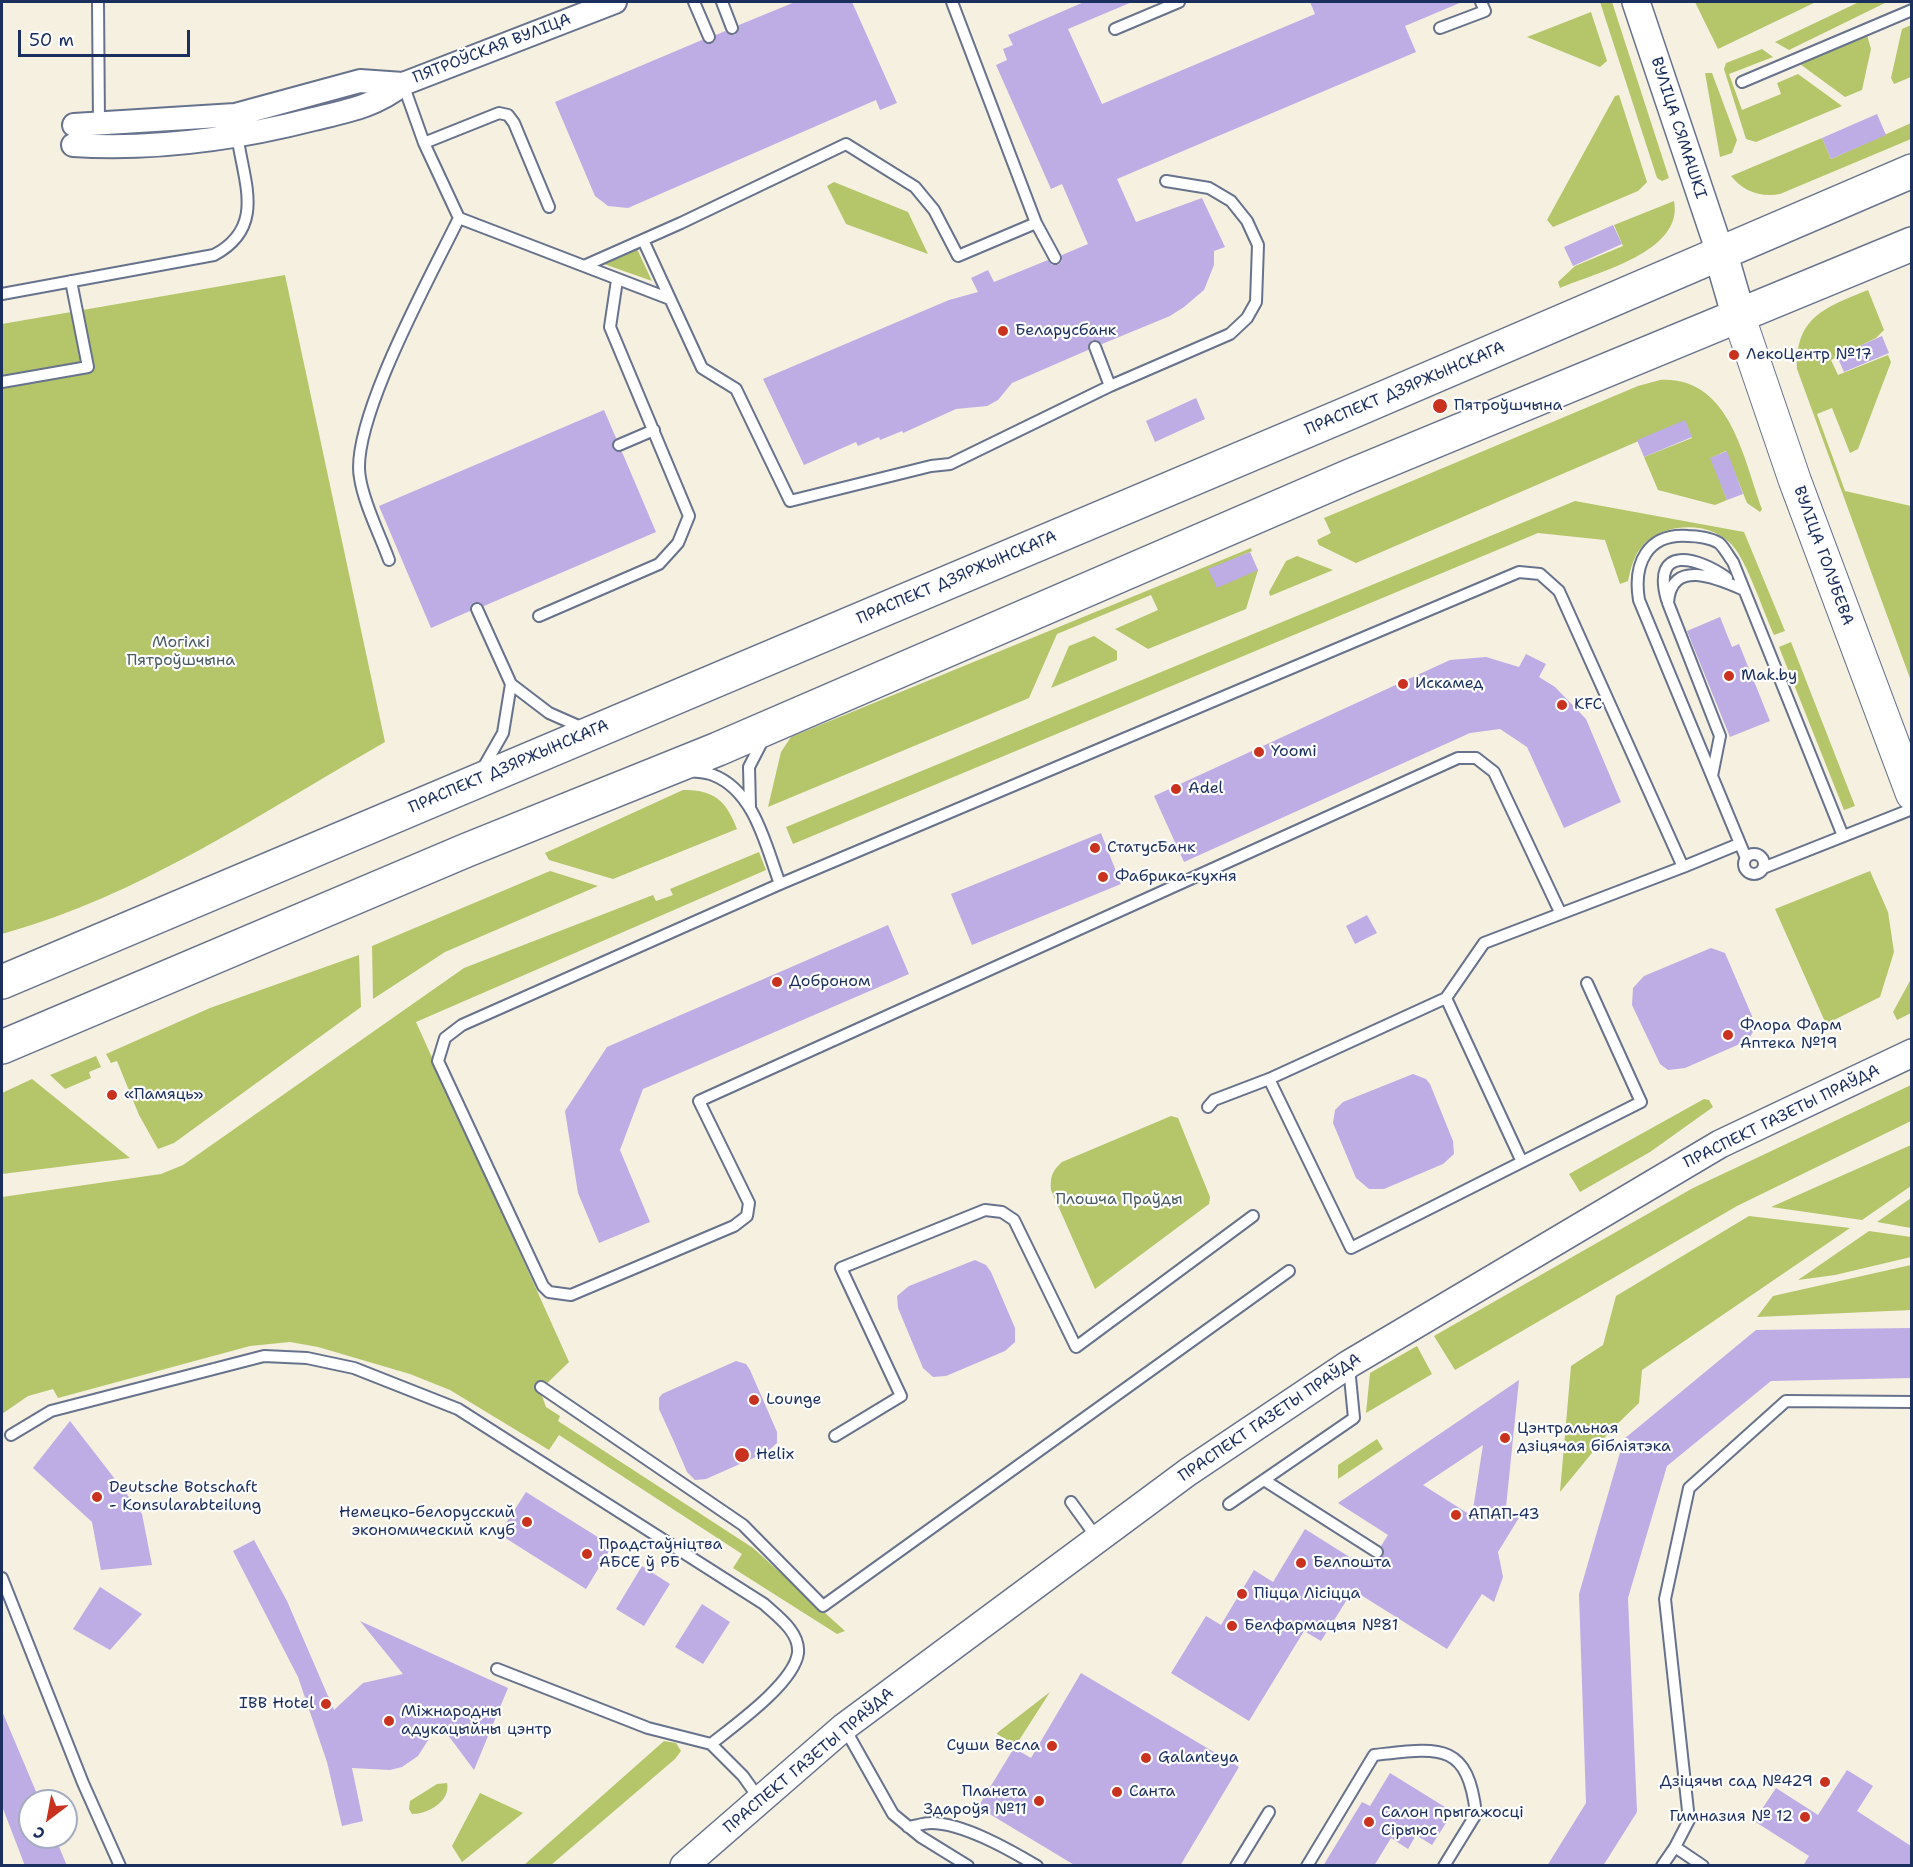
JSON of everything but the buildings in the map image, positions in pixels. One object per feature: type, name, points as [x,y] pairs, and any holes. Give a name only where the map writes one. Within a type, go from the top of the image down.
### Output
[{"type":"main road","name":"ПРАСПЕКТ ДЗЯРЖЫНСКАГА","points":[[9,976],[475,782],[1721,255],[1911,171]]},
{"type":"main road","points":[[2,1047],[467,850],[660,773],[1350,476],[1911,244]]},
{"type":"main road","points":[[1721,255],[1739,317]]},
{"type":"main road","name":"ВУЛІЦА ГОЛУБЕВА","points":[[1739,317],[1795,482],[1911,794]]},
{"type":"street","name":"ПЯТРОЎСКАЯ ВУЛІЦА","points":[[403,84],[360,81],[235,115],[99,124],[73,135],[98,146],[147,146],[238,137],[372,104],[403,84],[615,2]]},
{"type":"street","name":"ВУЛІЦА СЯМАШКІ","points":[[1636,2],[1721,255]]},
{"type":"street","points":[[98,146],[99,124]]},
{"type":"street","name":"ПРАСПЕКТ ГАЗЕТЫ ПРАЎДА","points":[[684,1866],[844,1727],[1188,1472],[1349,1364],[1720,1144],[1911,1053]]},
{"type":"lane","points":[[98,2],[99,124]]},
{"type":"lane","points":[[694,2],[710,37]]},
{"type":"lane","points":[[722,2],[732,28]]},
{"type":"lane","points":[[952,2],[1036,223],[1055,258]]},
{"type":"lane","points":[[1115,29],[1179,2]]},
{"type":"lane","points":[[1440,28],[1485,11],[1481,2]]},
{"type":"lane","points":[[1742,81],[1911,10]]},
{"type":"lane","points":[[403,84],[424,143],[459,218],[670,299]]},
{"type":"lane","points":[[424,143],[499,113],[508,116],[514,123],[549,207]]},
{"type":"lane","points":[[2,294],[214,255],[232,245],[248,217],[248,199],[235,115]]},
{"type":"lane","points":[[584,266],[846,144],[915,187],[934,210],[958,256],[1036,223]]},
{"type":"lane","points":[[643,240],[702,368],[736,389],[790,501],[930,466],[950,464],[1110,386],[1230,334],[1246,318],[1256,302],[1258,245],[1247,221],[1231,201],[1209,188],[1166,181]]},
{"type":"lane","points":[[389,560],[359,477],[362,439],[391,357],[459,218]]},
{"type":"lane","points":[[539,616],[659,564],[678,543],[689,516],[610,327],[617,280]]},
{"type":"lane","points":[[2,382],[88,367],[71,281]]},
{"type":"lane","points":[[1095,347],[1110,386]]},
{"type":"lane","points":[[619,445],[654,430]]},
{"type":"lane","points":[[1843,836],[1733,562],[1719,543],[1699,536],[1667,536],[1651,548],[1640,562],[1636,580],[1639,600],[1746,858],[1745,868],[1749,873],[1756,874],[1763,868],[1843,836],[1911,808]]},
{"type":"lane","points":[[1712,776],[1720,736],[1668,603],[1662,585],[1663,573],[1670,565],[1682,560],[1696,560],[1712,567],[1744,590]]},
{"type":"lane","points":[[1560,912],[1494,772],[1476,758],[1458,758],[699,1101],[749,1203],[747,1216],[734,1226],[571,1295],[549,1292],[543,1286],[438,1061],[445,1038],[462,1025],[780,884],[1519,572],[1540,574],[1559,591],[1683,867]]},
{"type":"lane","points":[[1668,603],[1668,591],[1676,581],[1697,575],[1709,575],[1744,590]]},
{"type":"lane","points":[[477,609],[511,684],[558,718],[595,731]]},
{"type":"lane","points":[[475,782],[503,733],[511,684]]},
{"type":"lane","points":[[750,808],[749,766],[767,735],[789,717]]},
{"type":"lane","points":[[660,773],[687,770],[713,775],[735,789],[750,808],[780,884]]},
{"type":"lane","points":[[1208,1107],[1214,1100],[1269,1079],[1446,998],[1484,943],[1739,844]]},
{"type":"lane","points":[[1269,1079],[1351,1248],[1641,1102],[1587,983]]},
{"type":"lane","points":[[1446,998],[1522,1162]]},
{"type":"lane","points":[[835,1436],[901,1396],[841,1268],[985,1210],[1002,1212],[1014,1220],[1076,1347],[1253,1216]]},
{"type":"lane","points":[[541,1387],[743,1525],[823,1606],[1288,1271]]},
{"type":"lane","points":[[11,1435],[51,1411],[264,1356],[307,1358],[354,1368],[418,1391],[458,1409],[764,1604],[790,1629],[798,1652],[790,1672],[755,1707],[711,1744]]},
{"type":"lane","points":[[1229,1504],[1354,1418],[1349,1364]]},
{"type":"lane","points":[[1662,1866],[1689,1820],[1665,1599],[1689,1488],[1786,1401],[1911,1402]]},
{"type":"lane","points":[[1264,1480],[1377,1552]]},
{"type":"lane","points":[[1071,1502],[1097,1538]]},
{"type":"lane","points":[[2,1578],[83,1783],[120,1866]]},
{"type":"lane","points":[[497,1669],[648,1728],[711,1744],[743,1776],[760,1800]]},
{"type":"lane","points":[[844,1727],[884,1800],[908,1827],[969,1866]]},
{"type":"lane","points":[[1307,1866],[1374,1755],[1437,1751],[1454,1757],[1468,1774],[1476,1814],[1444,1866]]},
{"type":"lane","points":[[1236,1866],[1269,1812]]},
{"type":"lane","points":[[908,1827],[932,1823],[964,1831],[996,1843],[1037,1866]]},
{"type":"lane","points":[[1675,1847],[1703,1866]]},
{"type":"green space","points":[[1600,2],[1612,2],[1669,178],[1662,181],[1657,178]]},
{"type":"green space","points":[[1695,2],[1816,2],[1718,49]]},
{"type":"green space","points":[[1859,2],[1887,2],[1789,50],[1775,42]]},
{"type":"green space","points":[[1591,12],[1607,61],[1600,67],[1527,37]]},
{"type":"green space","points":[[1911,25],[1911,77],[1894,84],[1891,78],[1902,29]]},
{"type":"green space","points":[[1867,35],[1871,49],[1862,90],[1845,97],[1800,64]]},
{"type":"green space","points":[[1762,49],[1773,57],[1729,74],[1742,110],[1781,94],[1777,83],[1798,74],[1842,106],[1756,142],[1746,139],[1724,69],[1726,63]]},
{"type":"green space","points":[[1705,73],[1712,73],[1737,140],[1732,153],[1720,157]]},
{"type":"green space","points":[[1619,95],[1647,182],[1638,191],[1553,227],[1547,220],[1615,96]]},
{"type":"green space","points":[[1911,123],[1911,139],[1780,194],[1766,195],[1753,192],[1741,186],[1731,176],[1822,138],[1831,159]]},
{"type":"green space","points":[[834,182],[908,212],[928,254],[846,224],[827,186]]},
{"type":"green space","points":[[1674,201],[1673,219],[1666,234],[1652,247],[1615,267],[1560,288],[1558,282],[1575,266],[1623,246],[1614,225]]},
{"type":"green space","points":[[637,249],[652,281],[601,263]]},
{"type":"green space","name":"Могілкі Пятроўшчына","points":[[285,275],[385,742],[246,824],[151,875],[53,918],[2,934],[2,324]]},
{"type":"green space","points":[[1868,290],[1884,330],[1876,338],[1831,360],[1838,375],[1888,355],[1891,362],[1858,449],[1850,453],[1832,408],[1817,414],[1845,491],[1911,506],[1911,681],[1797,369],[1801,337],[1816,316],[1839,302]]},
{"type":"green space","points":[[1660,380],[1684,382],[1703,391],[1718,406],[1740,445],[1762,509],[1760,512],[1747,503],[1726,451],[1711,458],[1727,500],[1715,505],[1658,490],[1644,457],[1692,438],[1685,421],[1356,563],[1319,545],[1317,540],[1331,533],[1324,518],[1638,386]]},
{"type":"green space","points":[[1575,501],[1744,532],[1785,631],[1774,635],[1741,558],[1727,540],[1717,534],[1692,527],[1666,531],[1655,536],[1638,552],[1628,581],[1620,584],[1605,540],[1538,533],[793,844],[786,827]]},
{"type":"green space","points":[[1251,548],[1252,551],[1209,570],[1258,570],[1246,609],[1148,649],[1115,629],[1158,610],[1151,595],[1057,634],[1029,698],[768,807],[781,752],[791,737]]},
{"type":"green space","points":[[1297,556],[1333,570],[1270,596],[1269,592],[1286,561]]},
{"type":"green space","points":[[1094,636],[1117,651],[1117,660],[1051,688],[1069,646]]},
{"type":"green space","points":[[1791,642],[1855,806],[1844,810],[1779,647]]},
{"type":"green space","points":[[683,790],[703,792],[718,799],[728,811],[737,829],[613,879],[549,860],[545,853]]},
{"type":"green space","points":[[759,852],[766,870],[416,1022],[569,1362],[540,1390],[546,1407],[560,1416],[558,1421],[753,1548],[845,1631],[837,1634],[733,1568],[742,1554],[559,1435],[549,1450],[450,1390],[410,1374],[318,1347],[290,1342],[250,1346],[58,1398],[53,1389],[28,1396],[2,1414],[2,1197],[161,1174],[183,1165],[464,968],[653,895],[656,901],[673,895],[670,889]]},
{"type":"green space","points":[[550,871],[598,886],[445,952],[373,999],[372,946]]},
{"type":"green space","points":[[1870,871],[1888,912],[1894,952],[1880,997],[1826,1024],[1775,909]]},
{"type":"green space","points":[[359,955],[361,1007],[174,1143],[158,1149],[139,1115],[117,1061],[111,1063],[106,1054],[210,1008]]},
{"type":"green space","points":[[1911,979],[1911,1013],[1897,1020],[1893,1012]]},
{"type":"green space","points":[[96,1056],[101,1067],[89,1072],[91,1078],[65,1089],[50,1075]]},
{"type":"green space","points":[[32,1079],[130,1158],[2,1174],[2,1093]]},
{"type":"green space","points":[[1911,1085],[1911,1121],[1737,1206],[1455,1370],[1434,1336],[1693,1188]]},
{"type":"green space","points":[[1704,1099],[1709,1100],[1713,1107],[1650,1152],[1580,1192],[1569,1174]]},
{"type":"green space","name":"Плошча Праўды","points":[[1171,1116],[1178,1118],[1210,1197],[1209,1204],[1095,1289],[1051,1190],[1052,1175],[1062,1162]]},
{"type":"green space","points":[[1911,1145],[1911,1186],[1862,1220],[1771,1207]]},
{"type":"green space","points":[[1911,1198],[1911,1228],[1877,1222]]},
{"type":"green space","points":[[1749,1216],[1850,1228],[1642,1370],[1639,1403],[1610,1431],[1560,1492],[1571,1366],[1603,1345],[1616,1296]]},
{"type":"green space","points":[[1869,1231],[1911,1237],[1911,1257],[1835,1275],[1798,1280]]},
{"type":"green space","points":[[1911,1265],[1911,1310],[1757,1317],[1773,1296]]},
{"type":"green space","points":[[1417,1346],[1432,1374],[1366,1413],[1370,1373]]},
{"type":"green space","points":[[1377,1439],[1383,1449],[1338,1479],[1338,1465]]},
{"type":"green space","points":[[1050,1692],[1016,1745],[997,1734],[997,1733]]},
{"type":"green space","points":[[664,1741],[676,1743],[681,1751],[675,1759],[551,1865],[524,1865]]},
{"type":"green space","points":[[447,1783],[447,1790],[442,1801],[425,1812],[412,1814],[409,1809],[410,1801],[437,1784]]},
{"type":"green space","points":[[480,1793],[523,1813],[462,1862],[452,1846]]},
{"type":"place","name":"Беларусбанк","points":[[1003,331]]},
{"type":"place","name":"ЛекоЦентр №17","points":[[1734,355]]},
{"type":"place","name":"Пятроўшчына","points":[[1440,406]]},
{"type":"place","name":"Mak.by","points":[[1729,676]]},
{"type":"place","name":"Искамед","points":[[1403,684]]},
{"type":"place","name":"KFC","points":[[1562,705]]},
{"type":"place","name":"Yoomi","points":[[1259,752]]},
{"type":"place","name":"Adel","points":[[1176,789]]},
{"type":"place","name":"СтатусБанк","points":[[1095,848]]},
{"type":"place","name":"Фабрика-кухня","points":[[1103,877]]},
{"type":"place","name":"Доброном","points":[[777,982]]},
{"type":"place","name":"Флора Фарм Аптека №19","points":[[1728,1035]]},
{"type":"place","name":"«Памяць»","points":[[112,1095]]},
{"type":"place","name":"Lounge","points":[[754,1400]]},
{"type":"place","name":"Цэнтральная дзіцячая бібліятэка","points":[[1505,1438]]},
{"type":"place","name":"Helix","points":[[742,1455]]},
{"type":"place","name":"Deutsche Botschaft - Konsularabteilung","points":[[97,1497]]},
{"type":"place","name":"АПАП-43","points":[[1456,1515]]},
{"type":"place","name":"Немецко-белорусский экономический клуб","points":[[527,1522]]},
{"type":"place","name":"Прадстаўніцтва АБСЕ ў РБ","points":[[587,1554]]},
{"type":"place","name":"Белпошта","points":[[1301,1563]]},
{"type":"place","name":"Піцца Лісіцца","points":[[1242,1594]]},
{"type":"place","name":"Белфармацыя №81","points":[[1232,1626]]},
{"type":"place","name":"IBB Hotel","points":[[326,1704]]},
{"type":"place","name":"Міжнародны адукацыйны цэнтр","points":[[389,1721]]},
{"type":"place","name":"Суши Весла","points":[[1052,1746]]},
{"type":"place","name":"Galanteya","points":[[1146,1758]]},
{"type":"place","name":"Дзіцячы сад №429","points":[[1825,1782]]},
{"type":"place","name":"Санта","points":[[1117,1792]]},
{"type":"place","name":"Планета Здароўя №11","points":[[1039,1801]]},
{"type":"place","name":"Гимназия № 12","points":[[1805,1817]]},
{"type":"place","name":"Салон прыгажосці Сірыюс","points":[[1369,1822]]}]
